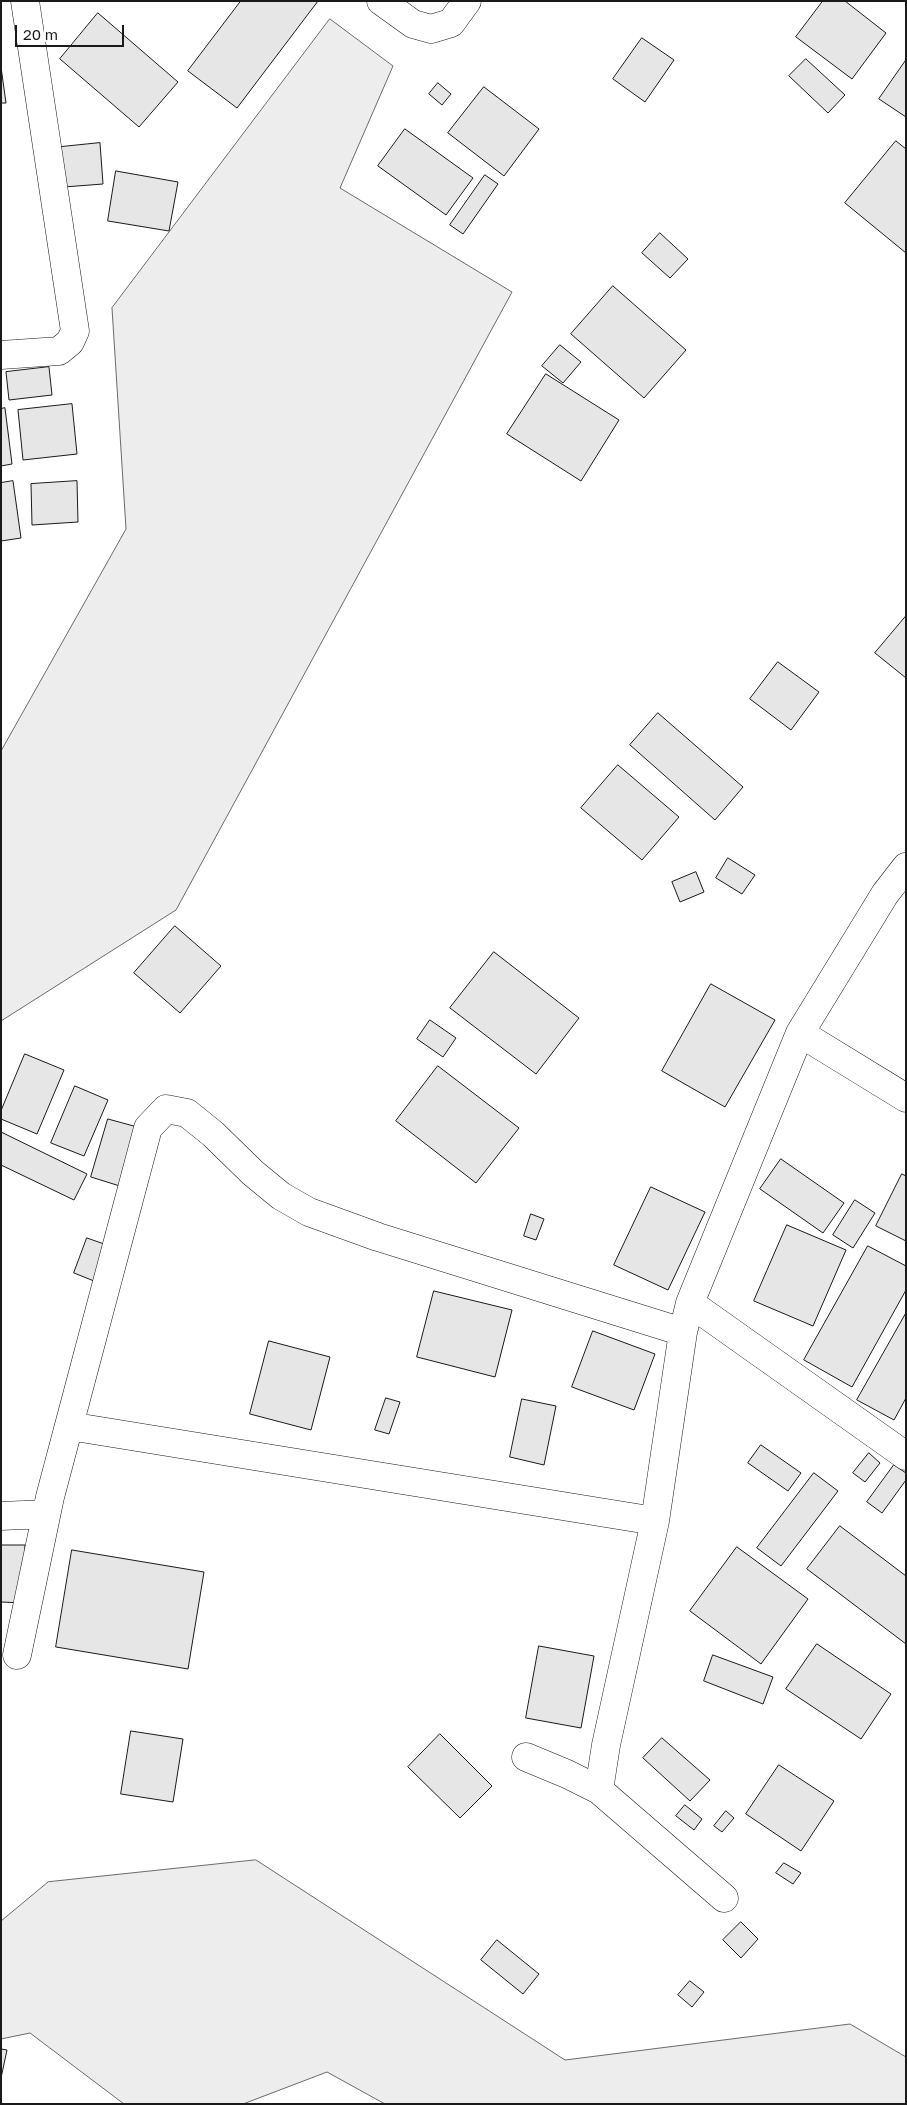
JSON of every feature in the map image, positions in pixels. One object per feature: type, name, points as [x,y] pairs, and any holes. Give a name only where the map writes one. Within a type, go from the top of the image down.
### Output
[{"type":"street","points":[[1,355],[58,351],[70,342],[75,331],[25,1]]},
{"type":"street","points":[[381,1],[413,24],[431,29],[451,23],[467,1]]},
{"type":"street","points":[[599,1790],[606,1745],[655,1521],[683,1332],[690,1303],[800,1033],[885,894],[906,867]]},
{"type":"street","points":[[800,1033],[906,1098]]},
{"type":"street","points":[[16,1655],[46,1514],[148,1128],[166,1109],[187,1113],[281,1196],[309,1212],[378,1237],[683,1332]]},
{"type":"street","points":[[690,1303],[906,1456]]},
{"type":"street","points":[[69,1426],[655,1521]]},
{"type":"street","points":[[1,1516],[46,1514]]},
{"type":"street","points":[[526,1757],[568,1774],[599,1790],[724,1898]]},
{"type":"shaded area","points":[[330,19],[393,66],[340,188],[512,292],[176,910],[1,1021],[1,751],[126,529],[112,308]]},
{"type":"shaded area","points":[[256,1860],[565,2060],[850,2024],[906,2057],[906,2104],[385,2104],[327,2072],[243,2104],[124,2104],[30,2033],[1,2039],[1,1921],[48,1882]]},
{"type":"building","points":[[241,1],[318,1],[237,108],[188,71]]},
{"type":"building","points":[[823,1],[845,1],[886,33],[852,79],[796,37]]},
{"type":"building","points":[[98,13],[178,82],[139,127],[60,59]]},
{"type":"building","points":[[642,38],[674,60],[645,102],[613,79]]},
{"type":"building","points":[[806,59],[845,95],[828,113],[789,76]]},
{"type":"building","points":[[906,60],[906,117],[879,99]]},
{"type":"building","points":[[1,67],[6,103],[1,103]]},
{"type":"building","points":[[438,83],[451,94],[442,105],[429,94]]},
{"type":"building","points":[[484,87],[539,129],[504,176],[448,133]]},
{"type":"building","points":[[405,129],[473,178],[446,215],[378,166]]},
{"type":"building","points":[[896,141],[906,149],[906,253],[845,203]]},
{"type":"building","points":[[100,143],[103,184],[64,187],[61,147]]},
{"type":"building","points":[[116,171],[178,182],[169,231],[108,221]]},
{"type":"building","points":[[485,175],[498,184],[463,234],[450,225]]},
{"type":"building","points":[[660,233],[688,259],[670,278],[642,253]]},
{"type":"building","points":[[613,286],[686,350],[644,398],[571,334]]},
{"type":"building","points":[[560,345],[581,362],[563,383],[542,366]]},
{"type":"building","points":[[49,367],[52,395],[9,400],[6,372]]},
{"type":"building","points":[[546,374],[619,420],[581,481],[507,434]]},
{"type":"building","points":[[72,404],[77,454],[23,460],[18,410]]},
{"type":"building","points":[[5,408],[12,464],[1,466],[1,409]]},
{"type":"building","points":[[13,481],[21,538],[1,541],[1,483]]},
{"type":"building","points":[[77,481],[78,522],[32,525],[31,484]]},
{"type":"building","points":[[906,616],[906,678],[875,653]]},
{"type":"building","points":[[778,662],[819,692],[791,730],[750,699]]},
{"type":"building","points":[[658,713],[743,787],[715,820],[630,745]]},
{"type":"building","points":[[618,765],[679,817],[642,860],[581,808]]},
{"type":"building","points":[[728,858],[755,875],[742,894],[716,878]]},
{"type":"building","points":[[696,872],[704,892],[680,902],[672,882]]},
{"type":"building","points":[[175,926],[221,966],[180,1013],[134,973]]},
{"type":"building","points":[[494,952],[579,1018],[536,1074],[450,1008]]},
{"type":"building","points":[[711,984],[775,1020],[725,1107],[662,1071]]},
{"type":"building","points":[[430,1020],[456,1038],[443,1057],[417,1039]]},
{"type":"building","points":[[25,1054],[64,1070],[37,1134],[1,1119],[1,1111]]},
{"type":"building","points":[[438,1066],[519,1128],[476,1183],[396,1121]]},
{"type":"building","points":[[75,1086],[108,1100],[84,1156],[51,1143]]},
{"type":"building","points":[[108,1119],[141,1128],[123,1187],[91,1177]]},
{"type":"building","points":[[1,1132],[87,1174],[74,1200],[1,1165]]},
{"type":"building","points":[[781,1159],[844,1203],[823,1233],[760,1189]]},
{"type":"building","points":[[902,1174],[906,1176],[906,1241],[876,1226]]},
{"type":"building","points":[[651,1187],[705,1212],[668,1290],[614,1265]]},
{"type":"building","points":[[855,1200],[875,1213],[853,1248],[833,1235]]},
{"type":"building","points":[[531,1214],[544,1219],[536,1240],[524,1236]]},
{"type":"building","points":[[787,1225],[846,1250],[813,1326],[754,1301]]},
{"type":"building","points":[[87,1238],[107,1245],[94,1281],[74,1273]]},
{"type":"building","points":[[868,1246],[906,1266],[906,1290],[852,1387],[804,1360]]},
{"type":"building","points":[[434,1291],[512,1310],[495,1377],[417,1357]]},
{"type":"building","points":[[906,1313],[906,1398],[894,1420],[857,1400]]},
{"type":"building","points":[[593,1331],[655,1354],[634,1410],[572,1387]]},
{"type":"building","points":[[269,1341],[330,1357],[311,1430],[250,1414]]},
{"type":"building","points":[[386,1398],[400,1402],[389,1434],[375,1430]]},
{"type":"building","points":[[522,1399],[556,1406],[544,1465],[510,1457]]},
{"type":"building","points":[[761,1445],[801,1473],[788,1491],[748,1463]]},
{"type":"building","points":[[869,1453],[880,1463],[865,1482],[853,1473]]},
{"type":"building","points":[[894,1465],[906,1473],[906,1480],[882,1513],[867,1502]]},
{"type":"building","points":[[814,1473],[838,1491],[781,1566],[757,1548]]},
{"type":"building","points":[[840,1526],[906,1576],[906,1644],[807,1569]]},
{"type":"building","points":[[1,1545],[25,1545],[24,1603],[1,1602]]},
{"type":"building","points":[[737,1547],[808,1599],[761,1664],[690,1611]]},
{"type":"building","points":[[72,1550],[204,1572],[188,1669],[56,1647]]},
{"type":"building","points":[[817,1644],[891,1694],[861,1739],[786,1689]]},
{"type":"building","points":[[539,1646],[594,1656],[581,1728],[526,1718]]},
{"type":"building","points":[[713,1655],[773,1677],[763,1704],[704,1681]]},
{"type":"building","points":[[131,1731],[183,1739],[173,1802],[121,1794]]},
{"type":"building","points":[[440,1734],[492,1786],[460,1818],[408,1767]]},
{"type":"building","points":[[662,1738],[710,1780],[690,1801],[643,1758]]},
{"type":"building","points":[[779,1765],[834,1801],[801,1851],[746,1814]]},
{"type":"building","points":[[685,1805],[702,1819],[694,1830],[676,1816]]},
{"type":"building","points":[[726,1811],[734,1818],[722,1832],[714,1826]]},
{"type":"building","points":[[784,1863],[801,1873],[793,1884],[776,1873]]},
{"type":"building","points":[[741,1922],[758,1939],[741,1958],[723,1940]]},
{"type":"building","points":[[497,1940],[539,1974],[523,1994],[481,1960]]},
{"type":"building","points":[[690,1981],[704,1992],[692,2007],[678,1995]]},
{"type":"building","points":[[1,2049],[7,2050],[1,2078]]}]
